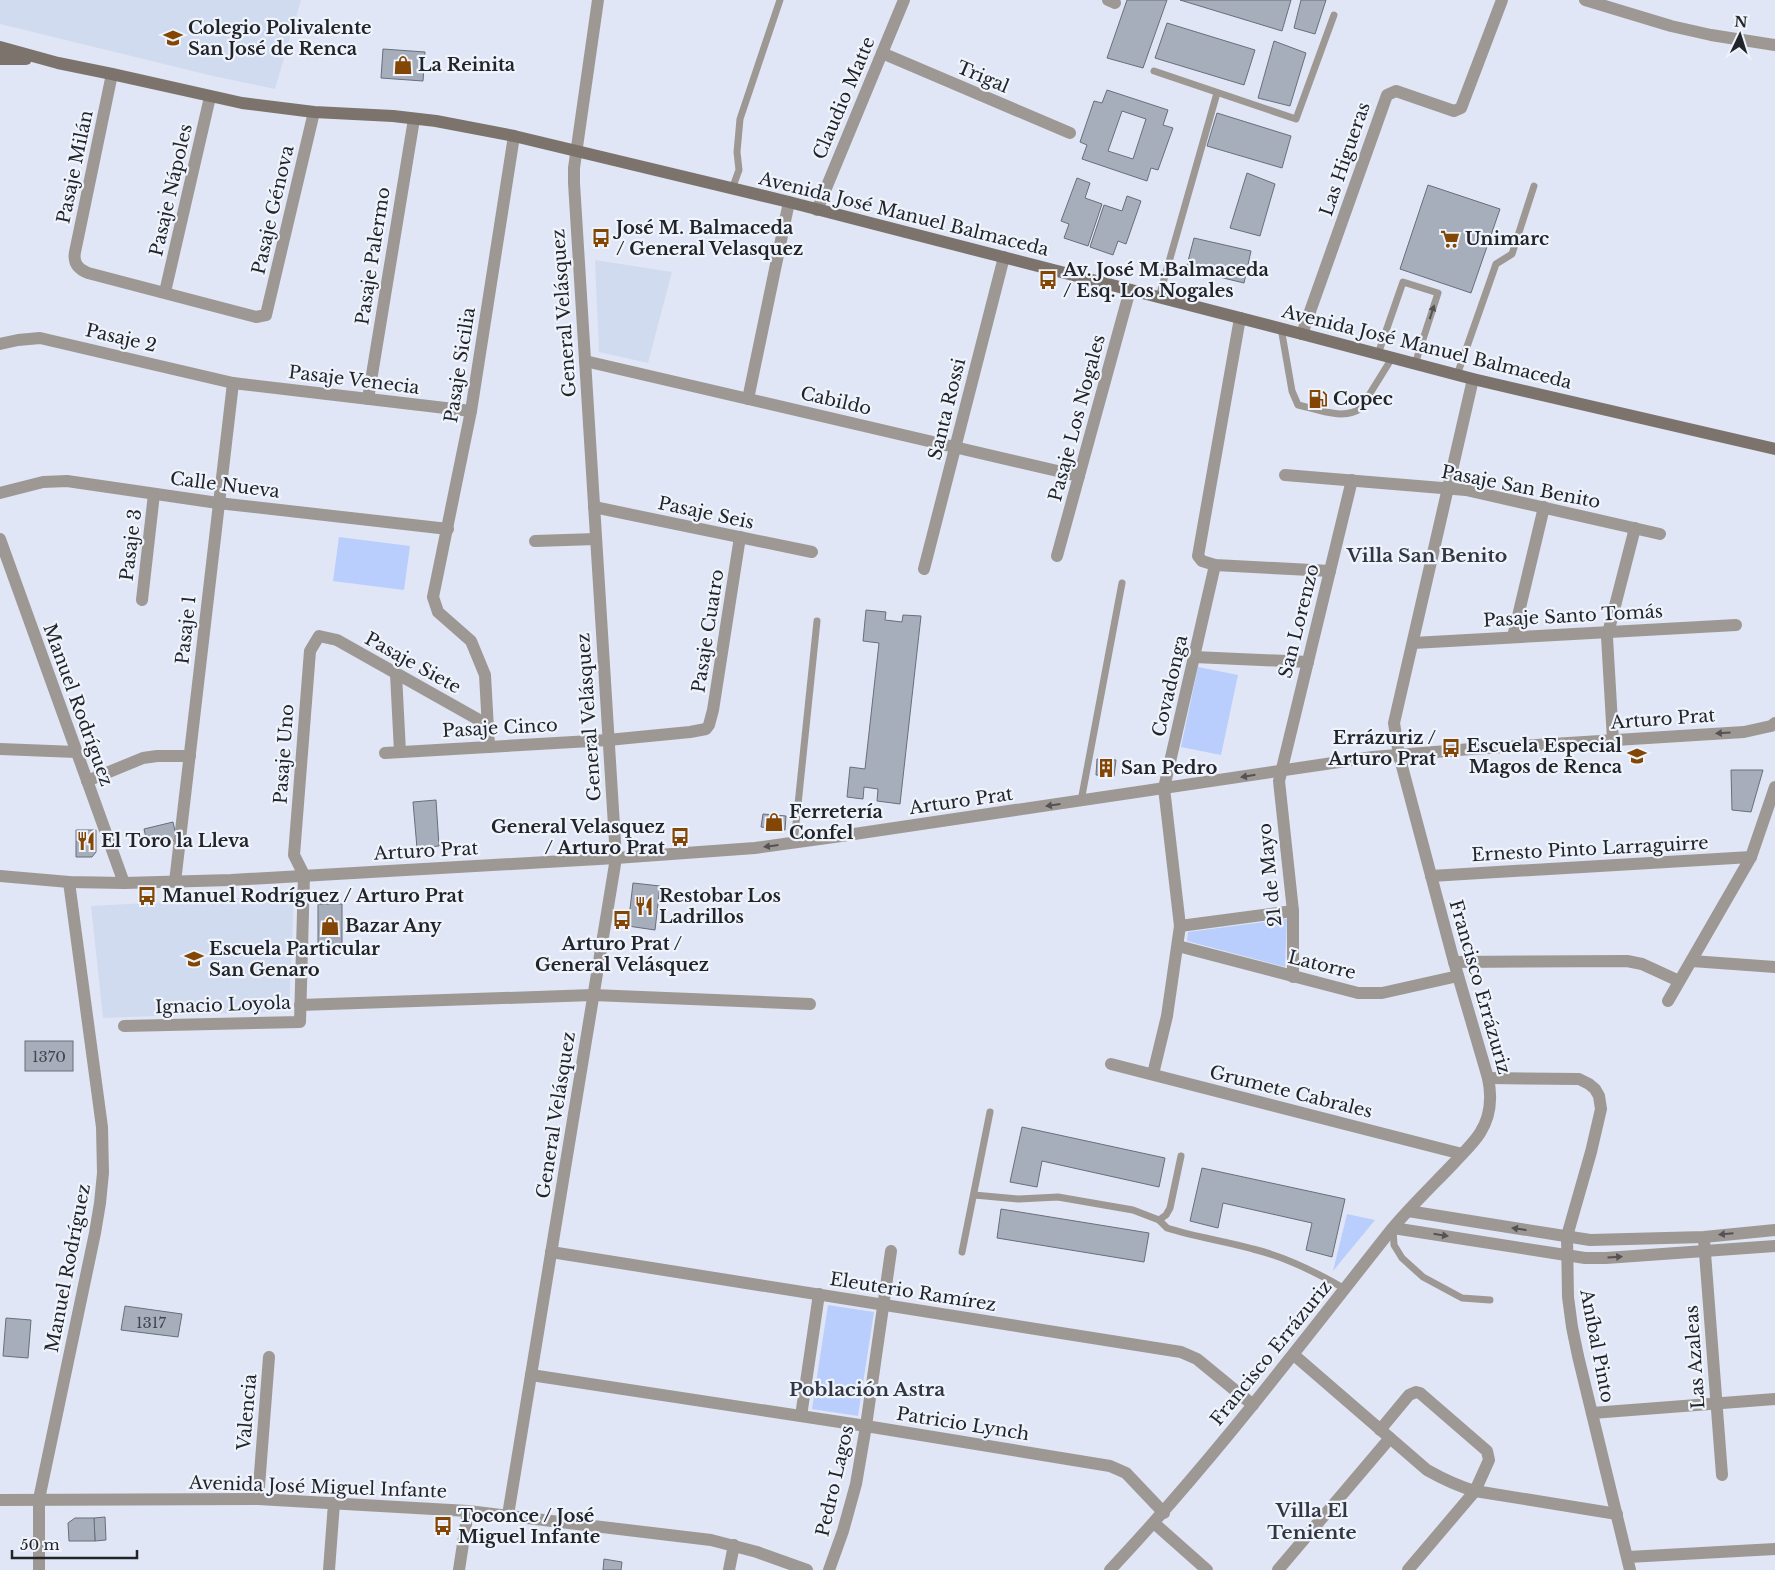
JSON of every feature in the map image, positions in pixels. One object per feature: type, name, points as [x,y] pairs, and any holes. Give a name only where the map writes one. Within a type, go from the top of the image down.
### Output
[{"type":"main road","name":"Avenida José Manuel Balmaceda","points":[[0,47],[46,60],[210,97],[276,109],[436,121],[576,150],[789,202],[1473,379],[1775,449]]},
{"type":"main road","name":"Avenida José Manuel Balmaceda","points":[[0,59],[46,60]]},
{"type":"street","name":"General Velásquez","points":[[508,1514],[616,858],[574,182],[576,150],[598,0]]},
{"type":"street","name":"Claudio Matte","points":[[817,210],[904,0]]},
{"type":"street","name":"Las Higueras","points":[[1302,334],[1387,96],[1396,91],[1454,111],[1461,108],[1502,0]]},
{"type":"street","points":[[1584,0],[1671,26],[1711,35],[1775,45]]},
{"type":"street","name":"Trigal","points":[[882,53],[1070,133]]},
{"type":"street","name":"Pasaje Milán","points":[[112,74],[74,260],[77,266],[88,273],[165,292]]},
{"type":"street","name":"Pasaje Nápoles","points":[[165,292],[210,97]]},
{"type":"street","name":"Pasaje Génova","points":[[165,292],[256,317],[266,315],[314,112]]},
{"type":"street","name":"Pasaje Palermo","points":[[368,399],[414,119]]},
{"type":"street","name":"Pasaje Sicilia","points":[[488,725],[485,675],[471,641],[438,612],[432,597],[448,529],[471,411],[514,136]]},
{"type":"street","points":[[748,399],[789,202]]},
{"type":"street","name":"Santa Rossi","points":[[924,569],[1004,257]]},
{"type":"street","name":"Pasaje Los Nogales","points":[[1057,556],[1130,290]]},
{"type":"street","points":[[1240,318],[1198,556],[1202,561],[1215,564],[1330,571]]},
{"type":"street","name":"Pasaje 2","points":[[0,344],[40,338],[233,383]]},
{"type":"street","name":"Cabildo","points":[[585,361],[1079,476]]},
{"type":"street","name":"Francisco Errázuriz","points":[[1110,1570],[1164,1512],[1294,1355],[1393,1228],[1480,1133],[1488,1114],[1490,1096],[1488,1078],[1431,876],[1399,755],[1394,723],[1473,379]]},
{"type":"street","name":"Pasaje Venecia","points":[[233,383],[471,411]]},
{"type":"street","name":"Pasaje 1","points":[[175,882],[233,383]]},
{"type":"street","name":"Pasaje San Benito","points":[[1285,476],[1466,490],[1660,534]]},
{"type":"street","name":"San Lorenzo","points":[[1281,771],[1352,480]]},
{"type":"street","name":"Calle Nueva","points":[[0,494],[34,484],[59,481],[218,503],[448,529]]},
{"type":"street","name":"Pasaje 3","points":[[142,600],[154,494]]},
{"type":"street","points":[[1514,637],[1544,507]]},
{"type":"street","name":"Pasaje Seis","points":[[594,508],[812,552]]},
{"type":"street","points":[[1613,740],[1607,650],[1608,632],[1635,528]]},
{"type":"street","name":"Pasaje Cuatro","points":[[706,729],[713,710],[740,537]]},
{"type":"street","name":"Manuel Rodríguez","points":[[0,539],[124,883]]},
{"type":"street","points":[[535,541],[596,539]]},
{"type":"street","name":"Covadonga","points":[[1153,1074],[1167,1016],[1180,926],[1164,788],[1215,564]]},
{"type":"street","name":"Pasaje Santo Tomás","points":[[1413,643],[1736,624]]},
{"type":"street","name":"Pasaje Siete","points":[[319,636],[336,640],[488,725]]},
{"type":"street","name":"Pasaje Uno","points":[[304,875],[294,855],[310,651],[319,636]]},
{"type":"street","points":[[1194,657],[1308,662]]},
{"type":"street","points":[[396,674],[400,752]]},
{"type":"street","points":[[488,725],[489,747]]},
{"type":"street","name":"Arturo Prat","points":[[0,876],[69,882],[175,882],[616,858],[755,848],[1373,757],[1744,732],[1774,725]]},
{"type":"street","name":"Pasaje Cinco","points":[[385,753],[608,740],[706,729]]},
{"type":"street","points":[[0,749],[76,752]]},
{"type":"street","points":[[87,781],[143,758],[190,756]]},
{"type":"street","name":"21 de Mayo","points":[[1281,771],[1279,792],[1293,911],[1293,976]]},
{"type":"street","points":[[1668,1001],[1751,857],[1775,787]]},
{"type":"street","name":"Ernesto Pinto Larraguirre","points":[[1431,876],[1751,857]]},
{"type":"street","name":"Ignacio Loyola","points":[[124,1026],[300,1022],[304,875]]},
{"type":"street","name":"Manuel Rodríguez","points":[[40,1570],[39,1499],[95,1233],[103,1173],[100,1105],[69,882]]},
{"type":"street","points":[[1180,926],[1293,911]]},
{"type":"street","name":"Latorre","points":[[1178,946],[1366,994],[1458,976]]},
{"type":"street","points":[[1454,962],[1627,961],[1642,964],[1679,981]]},
{"type":"street","points":[[1692,961],[1775,967]]},
{"type":"street","points":[[300,1005],[593,995],[810,1004]]},
{"type":"street","name":"Grumete Cabrales","points":[[1111,1064],[1462,1154]]},
{"type":"street","name":"Aníbal Pinto","points":[[1488,1078],[1579,1079],[1589,1084],[1599,1096],[1601,1109],[1567,1236],[1568,1296],[1572,1326],[1630,1570]]},
{"type":"street","points":[[1408,1211],[1590,1240],[1704,1236],[1775,1230]]},
{"type":"street","points":[[1393,1228],[1567,1256],[1606,1258],[1775,1246]]},
{"type":"street","name":"Las Azaleas","points":[[1704,1236],[1722,1475]]},
{"type":"street","name":"Pedro Lagos","points":[[829,1570],[850,1508],[866,1426],[891,1250]]},
{"type":"street","name":"Eleuterio Ramírez","points":[[551,1252],[1181,1352],[1197,1359],[1252,1405]]},
{"type":"street","points":[[801,1416],[819,1294]]},
{"type":"street","points":[[1294,1355],[1427,1470],[1452,1484],[1475,1491],[1617,1514]]},
{"type":"street","name":"Valencia","points":[[258,1500],[269,1357]]},
{"type":"street","name":"Patricio Lynch","points":[[531,1375],[866,1426],[1110,1466],[1126,1473],[1164,1512]]},
{"type":"street","points":[[1380,1430],[1409,1395],[1416,1392],[1423,1394],[1488,1453],[1488,1463],[1475,1491],[1408,1570]]},
{"type":"street","points":[[1592,1413],[1775,1399]]},
{"type":"street","points":[[1278,1570],[1390,1438]]},
{"type":"street","name":"Avenida José Miguel Infante","points":[[0,1500],[258,1500],[508,1514],[711,1540],[734,1545],[807,1570]]},
{"type":"street","points":[[329,1570],[334,1503]]},
{"type":"street","points":[[459,1570],[468,1511]]},
{"type":"street","points":[[1154,1523],[1207,1570]]},
{"type":"street","points":[[729,1570],[734,1545]]},
{"type":"street","points":[[1628,1557],[1775,1550]]},
{"type":"lane","points":[[732,189],[739,170],[737,152],[740,119],[780,0]]},
{"type":"lane","points":[[1154,71],[1296,119],[1334,15]]},
{"type":"lane","points":[[1159,297],[1218,93]]},
{"type":"lane","points":[[1457,375],[1496,264],[1512,254],[1534,186]]},
{"type":"lane","points":[[1378,354],[1403,282],[1438,293],[1415,364]]},
{"type":"lane","points":[[1281,328],[1292,391],[1298,405],[1338,414],[1355,412],[1361,408],[1392,358]]},
{"type":"lane","points":[[1082,801],[1122,583]]},
{"type":"lane","points":[[794,843],[817,621]]},
{"type":"lane","points":[[962,1252],[990,1112]]},
{"type":"lane","points":[[1159,1220],[1170,1208],[1181,1156]]},
{"type":"lane","points":[[974,1196],[1019,1199],[1058,1197],[1133,1210],[1159,1220],[1167,1228],[1254,1249],[1295,1264],[1316,1272],[1345,1289]]},
{"type":"lane","points":[[1393,1228],[1394,1245],[1402,1258],[1423,1277],[1462,1298],[1490,1300]]},
{"type":"shaded area","name":"Colegio Polivalente San José de Renca","points":[[0,0],[301,0],[275,89],[213,76],[0,24]]},
{"type":"shaded area","points":[[595,260],[672,272],[648,363],[599,352]]},
{"type":"shaded area","points":[[339,537],[410,546],[404,590],[333,581]]},
{"type":"shaded area","points":[[1198,667],[1238,675],[1221,755],[1181,747]]},
{"type":"shaded area","name":"Escuela Particular San Genaro","points":[[294,895],[289,1011],[103,1018],[91,906]]},
{"type":"shaded area","points":[[1287,919],[1285,967],[1187,941],[1188,932]]},
{"type":"shaded area","points":[[1347,1214],[1375,1220],[1333,1271]]},
{"type":"shaded area","points":[[828,1305],[874,1312],[858,1416],[812,1409]]},
{"type":"building","points":[[1127,0],[1167,0],[1143,68],[1107,58]]},
{"type":"building","points":[[1180,0],[1291,0],[1282,31]]},
{"type":"building","points":[[1301,0],[1326,0],[1315,34],[1294,28]]},
{"type":"building","points":[[1167,23],[1255,50],[1244,85],[1155,58]]},
{"type":"building","points":[[1274,41],[1306,53],[1290,106],[1258,98]]},
{"type":"building","name":"La Reinita","points":[[383,49],[425,52],[423,81],[381,78]]},
{"type":"building","points":[[1107,90],[1168,110],[1163,125],[1173,128],[1158,170],[1151,168],[1147,181],[1082,159],[1087,145],[1080,142],[1094,101],[1102,103]],"holes":[[[1122,111],[1146,119],[1133,159],[1108,151]]]},
{"type":"building","points":[[1217,113],[1291,136],[1282,168],[1207,146]]},
{"type":"building","points":[[1247,173],[1275,184],[1260,236],[1230,228]]},
{"type":"building","points":[[1077,178],[1090,183],[1085,198],[1102,204],[1088,246],[1064,238],[1069,224],[1061,221]]},
{"type":"building","name":"Unimarc","points":[[1428,185],[1500,209],[1471,293],[1400,269]]},
{"type":"building","points":[[1127,196],[1141,201],[1126,244],[1118,241],[1113,255],[1090,247],[1104,205],[1122,211]]},
{"type":"building","points":[[1194,238],[1251,251],[1244,283],[1186,269]]},
{"type":"building","points":[[866,610],[886,612],[885,620],[902,622],[903,615],[921,616],[900,804],[877,801],[878,789],[864,787],[863,799],[847,797],[850,767],[865,769],[879,643],[863,641]]},
{"type":"building","name":"San Pedro","points":[[1097,759],[1116,760],[1114,776],[1096,775]]},
{"type":"building","points":[[1731,770],[1763,770],[1751,812],[1732,810]]},
{"type":"building","points":[[436,800],[439,846],[417,848],[413,802]]},
{"type":"building","name":"Ferretería Confel","points":[[763,814],[786,816],[785,830],[761,827]]},
{"type":"building","points":[[173,822],[177,840],[148,847],[144,829]]},
{"type":"building","name":"El Toro la Lleva","points":[[76,830],[96,830],[96,852],[92,857],[76,857]]},
{"type":"building","name":"Restobar Los Ladrillos","points":[[633,883],[660,886],[655,930],[628,926]]},
{"type":"building","name":"Bazar Any","points":[[318,904],[342,904],[342,948],[318,948]]},
{"type":"building","points":[[25,1041],[73,1041],[73,1071],[25,1071]]},
{"type":"building","points":[[1022,1127],[1165,1158],[1159,1187],[1042,1161],[1037,1187],[1010,1182]]},
{"type":"building","points":[[1202,1168],[1345,1199],[1332,1257],[1306,1250],[1312,1223],[1223,1203],[1218,1228],[1190,1221]]},
{"type":"building","points":[[1001,1209],[1149,1233],[1144,1262],[997,1238]]},
{"type":"building","points":[[125,1306],[182,1314],[178,1337],[121,1330]]},
{"type":"building","points":[[6,1318],[31,1320],[28,1358],[3,1356]]},
{"type":"building","points":[[105,1517],[106,1540],[95,1541],[94,1518]]},
{"type":"building","points":[[75,1518],[94,1518],[95,1541],[69,1541],[68,1523]]},
{"type":"building","points":[[604,1559],[622,1562],[621,1570],[603,1570]]},
{"type":"place","name":"Colegio Polivalente San José de Renca","points":[[173,38]]},
{"type":"place","name":"La Reinita","points":[[403,65]]},
{"type":"place","name":"José M. Balmaceda / General Velasquez","points":[[601,238]]},
{"type":"place","name":"Unimarc","points":[[1450,239]]},
{"type":"place","name":"Av. José M.Balmaceda / Esq. Los Nogales","points":[[1048,280]]},
{"type":"place","name":"Copec","points":[[1318,399]]},
{"type":"place","name":"Errázuriz / Arturo Prat","points":[[1451,748]]},
{"type":"place","name":"Escuela Especial Magos de Renca","points":[[1637,756]]},
{"type":"place","name":"San Pedro","points":[[1106,768]]},
{"type":"place","name":"Ferretería Confel","points":[[774,822]]},
{"type":"place","name":"General Velasquez / Arturo Prat","points":[[680,837]]},
{"type":"place","name":"El Toro la Lleva","points":[[86,841]]},
{"type":"place","name":"Manuel Rodríguez / Arturo Prat","points":[[147,896]]},
{"type":"place","name":"Restobar Los Ladrillos","points":[[644,906]]},
{"type":"place","name":"Arturo Prat / General Velásquez","points":[[622,920]]},
{"type":"place","name":"Bazar Any","points":[[330,926]]},
{"type":"place","name":"Escuela Particular San Genaro","points":[[194,959]]},
{"type":"place","name":"Toconce / José Miguel Infante","points":[[443,1526]]},
{"type":"district","name":"Villa San Benito","points":[[1427,555]]},
{"type":"district","name":"Población Astra","points":[[867,1389]]},
{"type":"district","name":"Villa El Teniente","points":[[1312,1521]]}]
